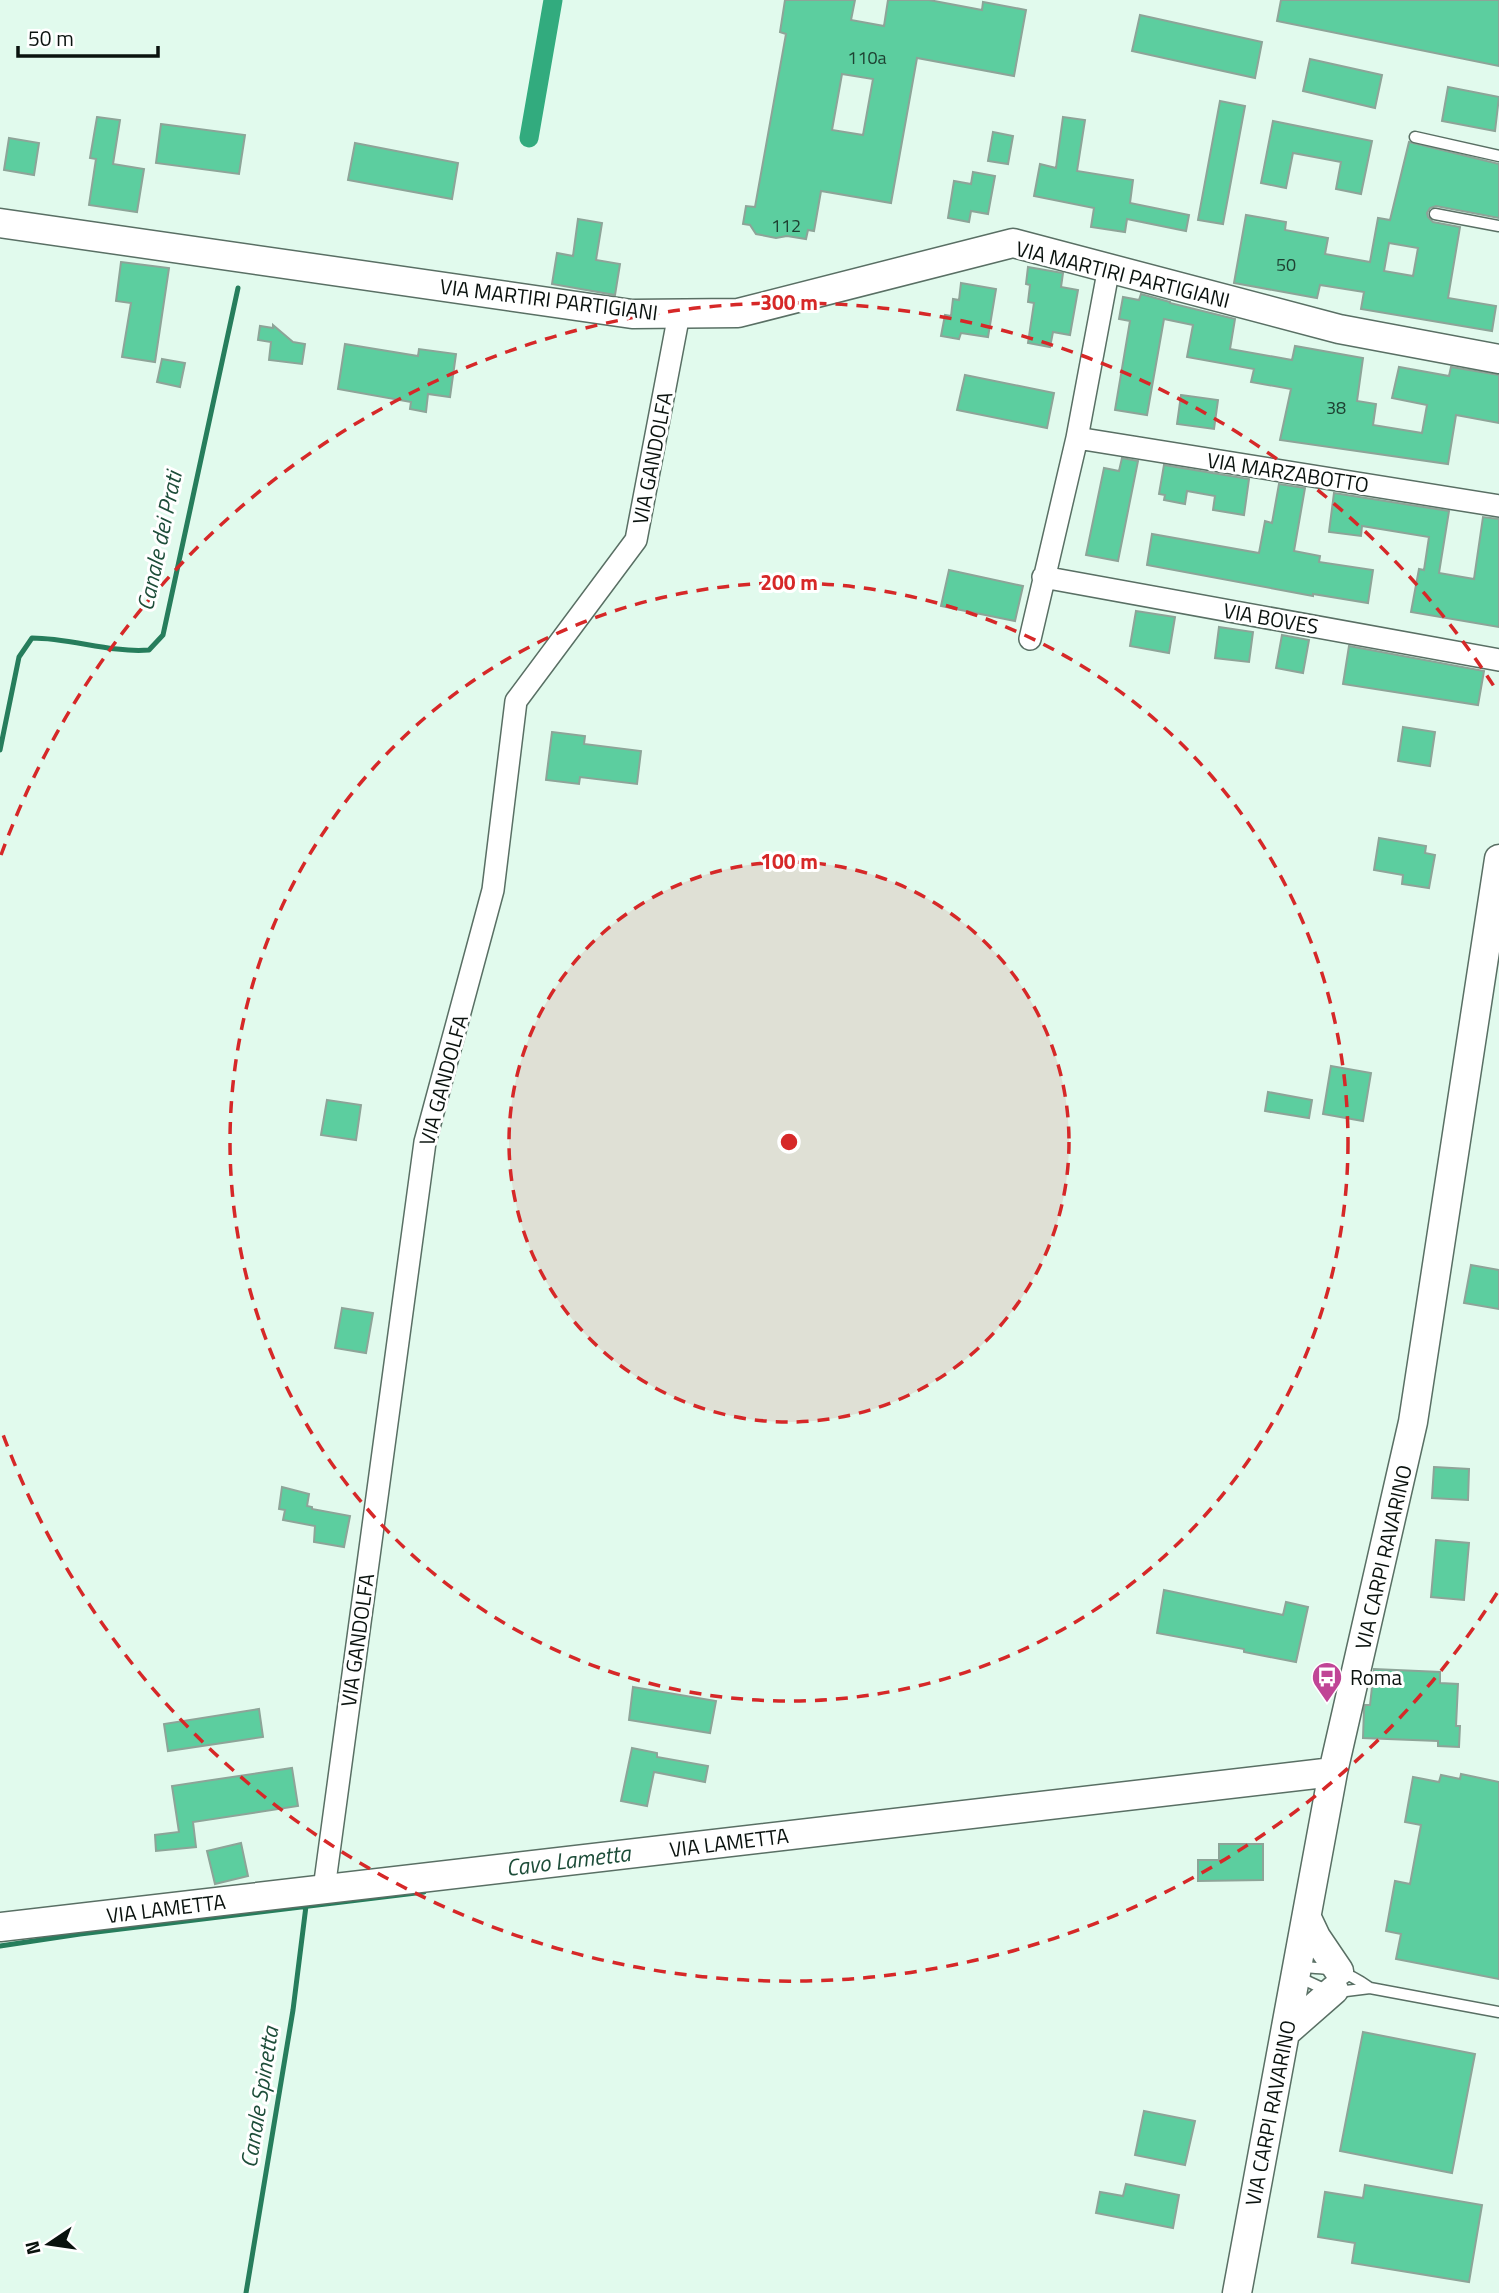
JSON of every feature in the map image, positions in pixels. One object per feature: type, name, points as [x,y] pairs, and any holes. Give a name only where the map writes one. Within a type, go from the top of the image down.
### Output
[{"type":"street","name":"VIA MARTIRI PARTIGIANI","points":[[0,223],[632,314],[738,313],[1013,243],[1339,329],[1499,359]]},
{"type":"street","points":[[1030,639],[1077,438],[1109,267]]},
{"type":"street","name":"VIA GANDOLFA","points":[[324,1889],[425,1142],[493,890],[516,701],[636,540],[679,314]]},
{"type":"street","name":"VIA MARZABOTTO","points":[[1077,438],[1499,506]]},
{"type":"street","name":"VIA BOVES","points":[[1043,577],[1499,660]]},
{"type":"street","name":"VIA CARPI RAVARINO","points":[[1237,2293],[1333,1772],[1413,1422],[1499,859]]},
{"type":"street","name":"VIA LAMETTA","points":[[0,1927],[1333,1772]]},
{"type":"street","points":[[1285,2033],[1336,1981],[1307,1918]]},
{"type":"lane","points":[[1415,137],[1499,156]]},
{"type":"lane","points":[[1435,214],[1499,226]]},
{"type":"lane","points":[[1297,1971],[1328,1968],[1346,1992],[1370,1989],[1499,2012]]},
{"type":"lane","points":[[1297,1971],[1324,1989],[1353,1975],[1370,1989]]},
{"type":"building","points":[[785,0],[855,0],[851,20],[884,26],[888,0],[929,0],[982,10],[983,2],[1026,10],[1014,76],[917,58],[891,203],[821,191],[814,231],[808,230],[806,239],[756,234],[750,225],[743,224],[746,206],[755,207],[786,34],[780,32]],"holes":[[[842,74],[873,79],[863,135],[832,130]]]},
{"type":"building","points":[[1281,0],[1499,0],[1499,66],[1277,21]]},
{"type":"building","points":[[1140,15],[1262,42],[1255,78],[1132,51]]},
{"type":"building","points":[[1310,59],[1382,75],[1375,108],[1303,91]]},
{"type":"building","points":[[1448,87],[1499,97],[1495,131],[1442,121]]},
{"type":"building","points":[[1220,101],[1245,106],[1223,224],[1198,220]]},
{"type":"building","points":[[97,117],[120,120],[113,164],[144,169],[137,212],[89,205],[96,159],[90,158]]},
{"type":"building","points":[[1063,117],[1085,120],[1077,171],[1133,180],[1130,203],[1189,215],[1186,231],[1127,219],[1125,232],[1091,227],[1094,208],[1034,196],[1040,164],[1056,168]]},
{"type":"building","points":[[1273,121],[1372,141],[1361,194],[1336,189],[1341,162],[1293,153],[1286,188],[1261,183]]},
{"type":"building","points":[[161,124],[245,135],[239,174],[156,163]]},
{"type":"building","points":[[993,132],[1013,136],[1008,164],[988,161]]},
{"type":"building","points":[[9,138],[39,143],[34,175],[4,170]]},
{"type":"building","points":[[1409,142],[1499,164],[1499,218],[1436,206],[1430,208],[1427,213],[1433,222],[1460,227],[1448,298],[1496,306],[1492,331],[1361,309],[1364,292],[1320,285],[1317,298],[1234,283],[1246,215],[1286,222],[1285,230],[1328,238],[1325,254],[1370,262],[1378,218],[1390,220]],"holes":[[[1389,243],[1418,248],[1413,276],[1384,271]]]},
{"type":"building","points":[[355,143],[458,163],[452,199],[348,180]]},
{"type":"building","points":[[973,172],[995,176],[988,214],[971,211],[969,222],[948,218],[954,181],[971,184]]},
{"type":"building","points":[[578,219],[602,223],[596,260],[620,264],[615,295],[552,284],[557,253],[573,256]]},
{"type":"building","points":[[121,262],[169,268],[155,362],[122,357],[131,303],[116,301]]},
{"type":"building","points":[[1028,267],[1063,273],[1061,287],[1078,290],[1070,335],[1053,332],[1050,347],[1028,343],[1034,303],[1028,302]]},
{"type":"building","points":[[961,283],[996,289],[988,337],[961,333],[959,339],[941,336],[945,315],[951,316],[953,299],[959,300]]},
{"type":"building","points":[[1141,294],[1235,319],[1230,349],[1292,360],[1295,346],[1363,358],[1357,401],[1376,404],[1373,425],[1422,433],[1427,405],[1392,398],[1399,367],[1449,376],[1451,367],[1499,375],[1499,423],[1456,415],[1448,464],[1280,440],[1291,389],[1251,382],[1254,369],[1187,357],[1193,325],[1164,319],[1147,415],[1115,410],[1130,321],[1119,319],[1123,297],[1139,300]]},
{"type":"building","points":[[273,325],[293,342],[305,344],[302,364],[269,360],[271,342],[258,340],[260,326],[273,328]]},
{"type":"building","points":[[345,344],[418,356],[419,349],[456,354],[450,397],[428,394],[426,412],[410,409],[411,402],[338,389]]},
{"type":"building","points":[[162,359],[185,363],[180,387],[157,382]]},
{"type":"building","points":[[965,375],[1054,393],[1047,428],[957,410]]},
{"type":"building","points":[[1181,395],[1218,400],[1214,429],[1177,424]]},
{"type":"building","points":[[1122,458],[1138,461],[1118,561],[1086,555],[1104,468],[1119,471]]},
{"type":"building","points":[[1164,465],[1249,479],[1244,515],[1213,510],[1215,496],[1187,491],[1185,504],[1164,500],[1165,495],[1159,494]]},
{"type":"building","points":[[1279,484],[1305,488],[1294,551],[1320,556],[1319,562],[1373,570],[1368,603],[1313,596],[1147,565],[1152,534],[1259,553],[1265,521],[1272,523]]},
{"type":"building","points":[[1334,493],[1449,511],[1439,573],[1474,579],[1483,517],[1499,519],[1499,627],[1411,612],[1419,569],[1424,570],[1429,537],[1362,526],[1361,536],[1329,532]]},
{"type":"building","points":[[949,570],[1023,586],[1015,621],[941,606]]},
{"type":"building","points":[[1136,611],[1175,617],[1169,653],[1130,646]]},
{"type":"building","points":[[1219,627],[1253,632],[1249,662],[1215,658]]},
{"type":"building","points":[[1282,635],[1309,640],[1303,673],[1276,668]]},
{"type":"building","points":[[1349,646],[1484,671],[1478,705],[1343,684]]},
{"type":"building","points":[[1403,727],[1435,732],[1430,766],[1398,761]]},
{"type":"building","points":[[552,732],[585,736],[584,744],[641,751],[637,784],[580,777],[579,784],[546,780]]},
{"type":"building","points":[[1379,838],[1426,846],[1425,853],[1435,855],[1429,888],[1402,884],[1403,875],[1374,870]]},
{"type":"building","points":[[1331,1066],[1371,1073],[1363,1121],[1323,1114]]},
{"type":"building","points":[[1268,1092],[1312,1100],[1309,1118],[1265,1111]]},
{"type":"building","points":[[327,1100],[361,1105],[356,1140],[321,1135]]},
{"type":"building","points":[[1471,1265],[1499,1270],[1499,1309],[1464,1303]]},
{"type":"building","points":[[342,1308],[373,1313],[366,1353],[335,1348]]},
{"type":"building","points":[[1434,1467],[1469,1469],[1468,1500],[1432,1498]]},
{"type":"building","points":[[282,1487],[309,1494],[307,1506],[312,1509],[350,1516],[344,1547],[314,1542],[315,1526],[283,1520],[285,1510],[279,1509]]},
{"type":"building","points":[[1436,1540],[1469,1543],[1464,1600],[1431,1597]]},
{"type":"building","points":[[1164,1590],[1283,1615],[1286,1602],[1308,1607],[1296,1662],[1244,1652],[1244,1649],[1157,1633]]},
{"type":"building","points":[[1374,1669],[1440,1672],[1440,1683],[1458,1684],[1456,1726],[1460,1726],[1459,1747],[1438,1746],[1438,1741],[1363,1738],[1364,1709],[1365,1705],[1370,1705]]},
{"type":"building","points":[[633,1687],[716,1701],[710,1733],[629,1720]]},
{"type":"building","points":[[259,1709],[263,1737],[168,1751],[164,1724]]},
{"type":"building","points":[[632,1748],[657,1753],[657,1757],[708,1766],[705,1782],[654,1772],[647,1806],[621,1801]]},
{"type":"building","points":[[292,1768],[298,1806],[193,1822],[196,1847],[156,1851],[155,1835],[179,1832],[172,1786]]},
{"type":"building","points":[[1461,1774],[1499,1782],[1499,1979],[1396,1959],[1401,1934],[1386,1931],[1395,1881],[1410,1884],[1421,1825],[1405,1822],[1413,1777],[1439,1782],[1441,1775],[1460,1779]]},
{"type":"building","points":[[241,1843],[248,1876],[215,1884],[207,1851]]},
{"type":"building","points":[[1219,1844],[1263,1844],[1263,1880],[1198,1881],[1198,1860],[1219,1860]]},
{"type":"building","points":[[1363,2032],[1475,2054],[1452,2173],[1340,2151]]},
{"type":"building","points":[[1144,2111],[1195,2121],[1185,2165],[1135,2155]]},
{"type":"building","points":[[1126,2184],[1179,2195],[1173,2228],[1096,2213],[1100,2192],[1123,2196]]},
{"type":"building","points":[[1365,2185],[1482,2205],[1469,2282],[1352,2263],[1355,2243],[1318,2237],[1325,2192],[1363,2198]]},
{"type":"waterway","name":"Canale dei Prati","points":[[529,138],[553,0]]},
{"type":"waterway","name":"Canale dei Prati","points":[[0,750],[19,657],[32,638],[105,648],[149,650],[163,635],[238,288]]},
{"type":"waterway","name":"Cavo Lametta","points":[[0,1946],[424,1892]]},
{"type":"waterway","name":"Canale Spinetta","points":[[246,2293],[293,2010],[306,1906]]},
{"type":"place","name":"Roma","points":[[1327,1704]]}]
